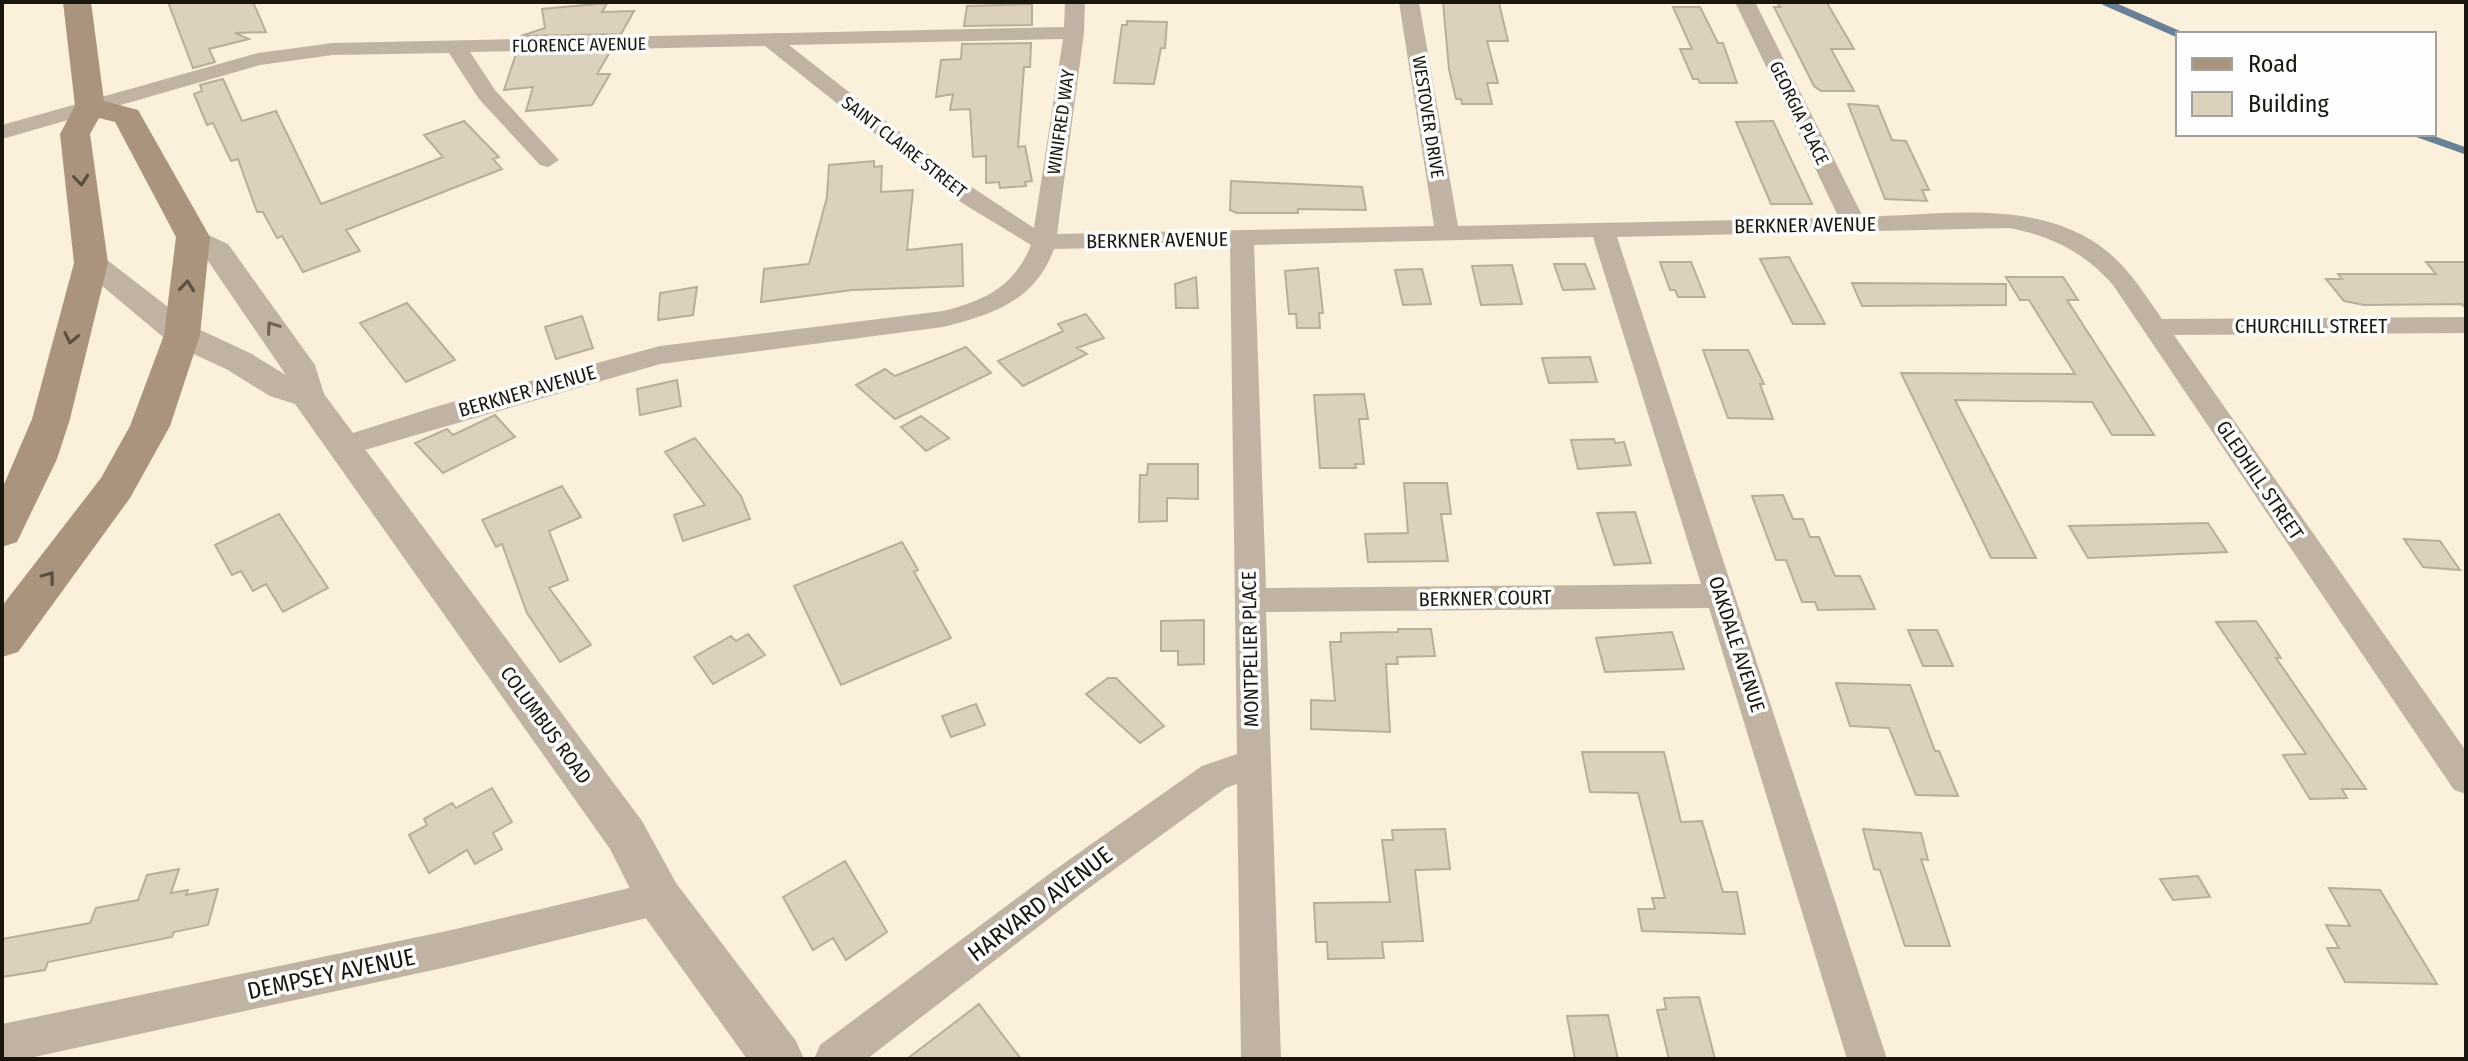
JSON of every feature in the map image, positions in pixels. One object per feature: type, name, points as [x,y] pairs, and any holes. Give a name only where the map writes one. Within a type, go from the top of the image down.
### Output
[{"type":"main road","points":[[2,531],[37,459],[51,419],[91,263],[75,134],[90,106],[77,2]]},
{"type":"main road","points":[[2,639],[116,488],[150,426],[182,335],[193,237],[127,116],[90,106]]},
{"type":"street","name":"WINIFRED WAY","points":[[1044,242],[1074,33],[1075,2]]},
{"type":"street","name":"WESTOVER DRIVE","points":[[1409,2],[1447,232]]},
{"type":"street","name":"GEORGIA PLACE","points":[[1745,2],[1854,223]]},
{"type":"street","name":"FLORENCE AVENUE","points":[[2,132],[289,53],[1074,33]]},
{"type":"street","name":"SAINT CLAIRE STREET","points":[[772,41],[980,206],[1014,228],[1044,242]]},
{"type":"street","points":[[456,47],[487,94],[548,160]]},
{"type":"street","name":"BERKNER AVENUE","points":[[344,446],[438,416],[660,355],[968,314],[1011,293],[1030,278],[1044,242],[1854,223],[2020,223]]},
{"type":"street","name":"GLEDHILL STREET","points":[[2020,223],[2046,226],[2090,247],[2122,280],[2456,751],[2466,779]]},
{"type":"street","name":"OAKDALE AVENUE","points":[[1603,230],[1867,1059]]},
{"type":"street","name":"COLUMBUS ROAD","points":[[193,237],[217,251],[270,323],[303,373],[307,396],[626,835],[659,898],[778,1059]]},
{"type":"street","name":"MONTPELIER PLACE","points":[[1242,238],[1261,1059]]},
{"type":"street","points":[[91,263],[182,335],[238,361],[282,388],[307,396]]},
{"type":"street","name":"CHURCHILL STREET","points":[[2155,327],[2466,325]]},
{"type":"street","name":"BERKNER COURT","points":[[1249,600],[1721,596]]},
{"type":"street","name":"HARVARD AVENUE","points":[[834,1059],[1069,881],[1214,777],[1253,764]]},
{"type":"street","name":"DEMPSEY AVENUE","points":[[2,1044],[456,947],[659,898]]},
{"type":"building","points":[[168,2],[253,2],[266,32],[235,33],[249,39],[209,49],[215,62],[193,68]]},
{"type":"building","points":[[1443,2],[1499,3],[1508,41],[1487,41],[1498,83],[1487,83],[1492,104],[1462,104],[1461,99],[1456,99],[1449,69]]},
{"type":"building","points":[[1777,2],[1827,3],[1854,49],[1831,49],[1854,91],[1821,91],[1814,86],[1774,7],[1780,7]]},
{"type":"building","points":[[607,3],[602,12],[634,11],[621,34],[521,36],[545,28],[542,9]]},
{"type":"building","points":[[1032,4],[1032,25],[964,26],[967,6]]},
{"type":"building","points":[[1673,7],[1700,7],[1718,43],[1723,43],[1737,83],[1700,83],[1698,79],[1693,79],[1680,49],[1692,49]]},
{"type":"building","points":[[1127,21],[1167,22],[1165,48],[1161,48],[1154,84],[1114,83],[1122,25],[1127,25]]},
{"type":"building","points":[[1031,43],[1030,67],[1024,67],[1018,147],[1025,146],[1032,181],[1025,182],[1026,186],[1000,188],[999,182],[986,183],[986,156],[973,157],[970,109],[950,110],[953,94],[936,97],[941,60],[961,59],[962,44]]},
{"type":"building","points":[[610,52],[597,74],[610,74],[592,105],[526,111],[533,87],[504,90],[516,54]]},
{"type":"building","points":[[223,79],[242,121],[276,111],[321,204],[443,157],[424,135],[464,121],[499,157],[493,159],[502,169],[346,230],[360,251],[303,272],[282,236],[277,238],[263,212],[257,212],[238,159],[231,161],[213,123],[207,125],[194,94],[202,91],[200,85]]},
{"type":"building","points":[[1848,104],[1878,106],[1892,140],[1906,141],[1929,190],[1922,190],[1927,201],[1885,199]]},
{"type":"building","points":[[1773,121],[1812,204],[1771,204],[1736,122]]},
{"type":"building","points":[[874,161],[874,167],[882,166],[881,192],[913,190],[907,250],[962,244],[963,286],[852,290],[761,302],[764,269],[809,264],[827,197],[829,165]]},
{"type":"building","points":[[1231,181],[1362,187],[1366,210],[1298,209],[1298,213],[1237,213],[1230,210]]},
{"type":"building","points":[[1789,257],[1825,324],[1793,324],[1760,259]]},
{"type":"building","points":[[1660,262],[1691,262],[1705,297],[1678,297],[1675,290],[1670,290]]},
{"type":"building","points":[[2426,262],[2466,262],[2466,309],[2462,304],[2364,305],[2344,301],[2326,279],[2342,279],[2338,274],[2436,274]]},
{"type":"building","points":[[1554,264],[1585,264],[1595,289],[1563,290]]},
{"type":"building","points":[[1512,265],[1522,304],[1481,305],[1472,266]]},
{"type":"building","points":[[1318,268],[1323,313],[1319,313],[1320,328],[1297,328],[1296,314],[1289,314],[1285,271]]},
{"type":"building","points":[[1422,269],[1431,304],[1403,305],[1395,270]]},
{"type":"building","points":[[1196,277],[1198,308],[1176,308],[1175,284]]},
{"type":"building","points":[[2006,277],[2063,277],[2078,300],[2067,300],[2154,435],[2112,435],[2092,402],[1955,400],[2036,558],[1991,558],[1901,373],[2075,374],[2029,300],[2020,300]]},
{"type":"building","points":[[1852,283],[2006,284],[2006,305],[1862,306]]},
{"type":"building","points":[[697,287],[693,315],[658,320],[660,293]]},
{"type":"building","points":[[407,303],[455,360],[406,382],[360,323]]},
{"type":"building","points":[[1086,314],[1104,338],[1077,348],[1087,354],[1023,386],[998,361],[1063,331],[1058,324]]},
{"type":"building","points":[[582,316],[593,348],[556,359],[545,327]]},
{"type":"building","points":[[966,347],[991,373],[895,419],[856,385],[885,369],[895,376]]},
{"type":"building","points":[[1703,350],[1748,350],[1764,384],[1760,384],[1773,419],[1728,418]]},
{"type":"building","points":[[1590,357],[1597,382],[1549,383],[1542,358]]},
{"type":"building","points":[[677,380],[681,406],[640,415],[637,389]]},
{"type":"building","points":[[1364,394],[1368,419],[1359,419],[1364,464],[1355,464],[1356,468],[1320,468],[1314,395]]},
{"type":"building","points":[[495,415],[515,437],[443,473],[415,443],[447,429],[453,435]]},
{"type":"building","points":[[921,416],[949,438],[926,451],[901,427]]},
{"type":"building","points":[[695,438],[741,496],[750,519],[683,541],[674,515],[705,505],[665,452]]},
{"type":"building","points":[[1614,439],[1615,443],[1624,442],[1631,465],[1578,469],[1571,440]]},
{"type":"building","points":[[1148,464],[1198,464],[1198,499],[1167,498],[1167,521],[1139,522],[1140,475],[1147,475]]},
{"type":"building","points":[[1404,483],[1447,483],[1451,514],[1441,514],[1448,561],[1368,562],[1365,534],[1408,533]]},
{"type":"building","points":[[562,486],[581,517],[549,531],[568,580],[549,588],[591,645],[560,662],[527,613],[502,544],[496,547],[482,520]]},
{"type":"building","points":[[1783,495],[1793,519],[1803,519],[1810,537],[1819,537],[1835,576],[1860,576],[1875,609],[1818,610],[1815,602],[1802,602],[1786,560],[1776,560],[1752,496]]},
{"type":"building","points":[[1635,512],[1651,563],[1614,565],[1597,513]]},
{"type":"building","points":[[279,514],[328,588],[283,612],[266,584],[253,591],[241,571],[232,575],[215,545]]},
{"type":"building","points":[[2208,523],[2227,552],[2088,558],[2069,526]]},
{"type":"building","points":[[2404,539],[2440,541],[2460,570],[2423,567]]},
{"type":"building","points":[[902,542],[918,570],[914,572],[951,638],[841,685],[794,586]]},
{"type":"building","points":[[1204,620],[1204,664],[1178,665],[1178,651],[1161,651],[1161,621]]},
{"type":"building","points":[[2256,621],[2281,658],[2276,658],[2366,789],[2342,789],[2347,798],[2310,799],[2283,755],[2306,754],[2216,622]]},
{"type":"building","points":[[1398,629],[1431,629],[1435,656],[1397,657],[1398,664],[1386,664],[1390,732],[1311,729],[1311,700],[1335,701],[1330,642],[1341,642],[1341,633],[1398,632]]},
{"type":"building","points":[[1908,630],[1937,630],[1953,666],[1923,666]]},
{"type":"building","points":[[1672,632],[1684,669],[1605,672],[1596,638]]},
{"type":"building","points":[[748,634],[765,655],[713,684],[694,657],[731,636],[736,641]]},
{"type":"building","points":[[1108,678],[1116,678],[1164,726],[1140,743],[1086,694]]},
{"type":"building","points":[[1836,683],[1910,685],[1935,751],[1939,751],[1958,796],[1916,795],[1889,728],[1850,726]]},
{"type":"building","points":[[976,704],[985,725],[951,737],[942,716]]},
{"type":"building","points":[[1582,752],[1664,752],[1681,822],[1702,821],[1723,892],[1737,892],[1745,934],[1642,931],[1638,909],[1655,909],[1652,898],[1665,898],[1638,793],[1590,792]]},
{"type":"building","points":[[492,788],[512,822],[493,833],[502,849],[475,864],[467,850],[429,873],[409,835],[427,825],[424,819],[452,803],[456,808]]},
{"type":"building","points":[[1445,829],[1450,869],[1415,870],[1423,941],[1382,942],[1384,958],[1328,959],[1327,942],[1316,942],[1314,903],[1390,902],[1382,840],[1393,840],[1392,830]]},
{"type":"building","points":[[1863,829],[1921,833],[1928,860],[1921,859],[1950,946],[1905,946],[1880,870],[1874,869]]},
{"type":"building","points":[[845,861],[887,932],[846,960],[833,938],[813,950],[783,897]]},
{"type":"building","points":[[179,869],[171,893],[188,890],[186,895],[218,889],[208,925],[174,932],[172,937],[48,962],[45,970],[2,977],[2,939],[90,923],[96,908],[138,900],[147,875]]},
{"type":"building","points":[[2198,876],[2210,897],[2173,900],[2160,879]]},
{"type":"building","points":[[2329,888],[2380,890],[2437,984],[2345,982],[2327,948],[2339,948],[2326,925],[2350,926]]},
{"type":"building","points":[[1699,997],[1715,1059],[1669,1059],[1657,1010],[1666,1009],[1664,998]]},
{"type":"building","points":[[979,1004],[1021,1059],[907,1059]]},
{"type":"building","points":[[1608,1015],[1618,1059],[1575,1059],[1567,1016]]},
{"type":"waterway","points":[[2105,2],[2176,33]]},
{"type":"waterway","points":[[2424,136],[2466,151]]}]
